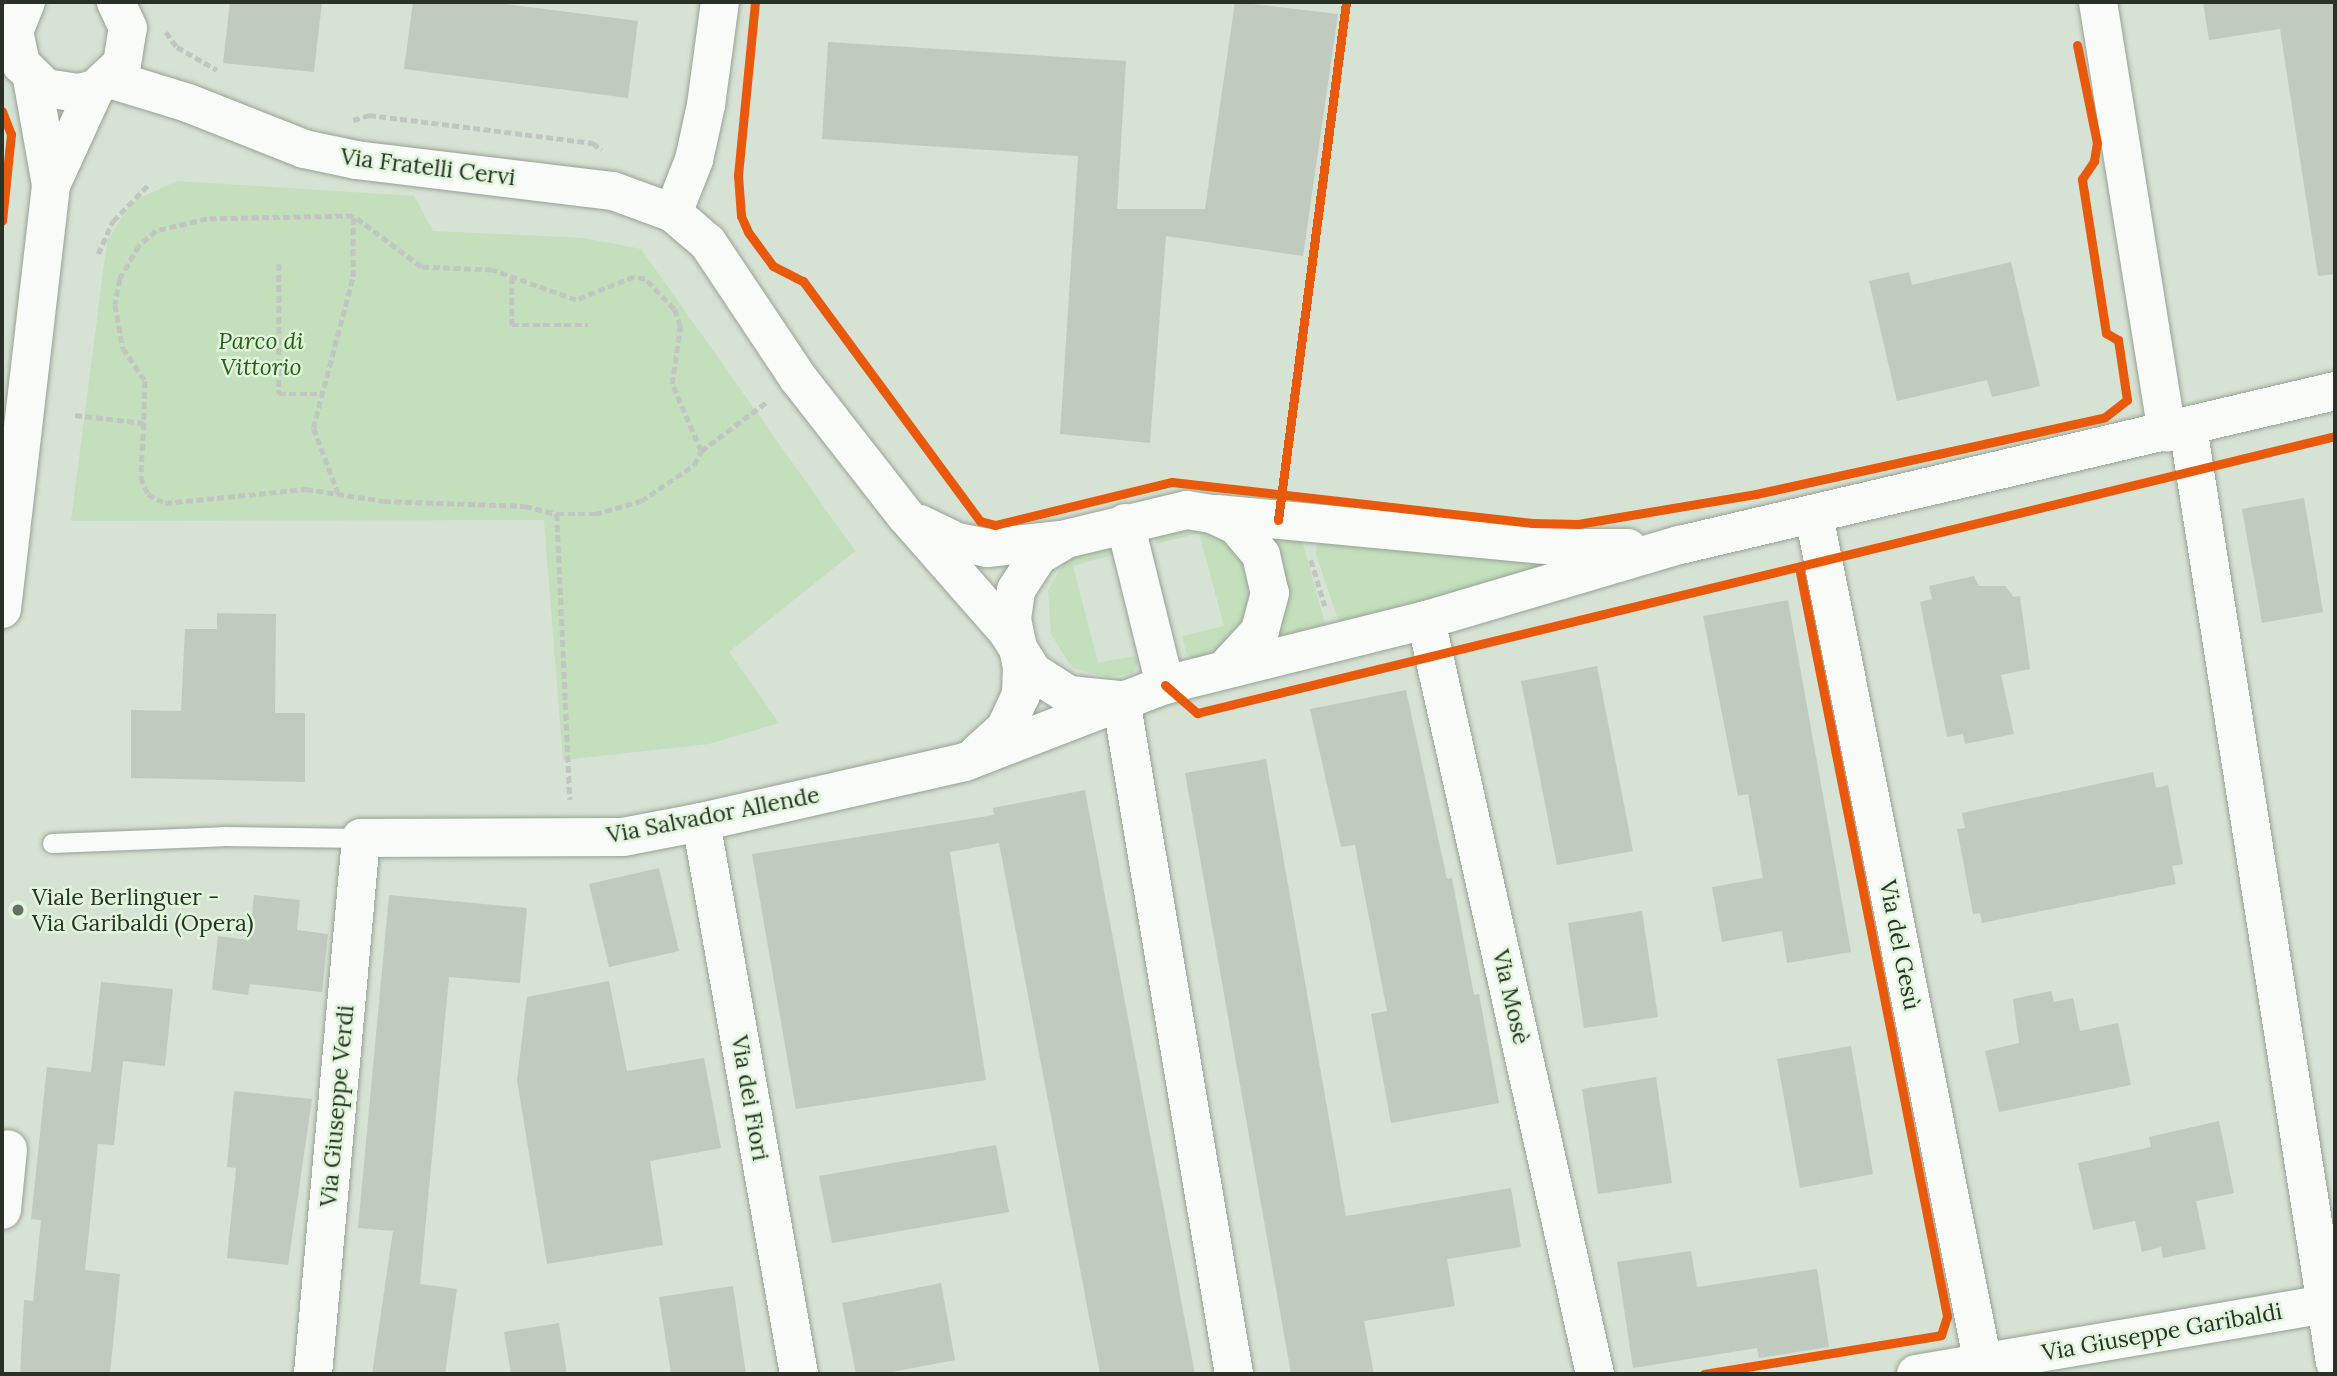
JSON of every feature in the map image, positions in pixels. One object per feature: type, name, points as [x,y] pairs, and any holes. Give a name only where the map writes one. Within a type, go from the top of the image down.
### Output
[{"type":"street","points":[[2,3],[11,2]]},
{"type":"street","points":[[26,2],[14,31],[18,65],[51,185]]},
{"type":"street","points":[[2,609],[51,185],[111,71],[128,28],[116,2]]},
{"type":"street","points":[[720,2],[706,105],[694,160],[673,213],[708,243],[798,378],[906,516],[1016,644],[1028,666],[1050,686],[1080,698],[1121,700],[1234,1374]]},
{"type":"street","points":[[2098,2],[2177,430],[2335,1363]]},
{"type":"street","points":[[18,65],[62,93],[111,71]]},
{"type":"street","name":"Via Fratelli Cervi","points":[[111,71],[304,149],[356,160],[613,191],[673,213]]},
{"type":"street","points":[[906,516],[972,546],[1008,548],[1066,539],[1187,510],[1579,548],[1680,545],[2335,391]]},
{"type":"street","points":[[1212,514],[1246,534],[1261,555],[1269,580],[1269,606],[1260,631],[1227,667]]},
{"type":"street","name":"Via del Gesù","points":[[1814,515],[1984,1369]]},
{"type":"street","points":[[1125,523],[1165,685]]},
{"type":"street","points":[[965,762],[997,739],[1015,713],[1023,680],[1012,619],[1020,581],[1038,556],[1066,539]]},
{"type":"street","name":"Via Salvador Allende","points":[[361,838],[623,837],[701,822],[965,762],[1030,740],[1121,700],[1165,685],[1227,667],[1426,620],[1680,545]]},
{"type":"street","name":"Via Mosè","points":[[1426,620],[1595,1374]]},
{"type":"street","name":"Via dei Fiori","points":[[701,822],[799,1374]]},
{"type":"street","name":"Via Giuseppe Verdi","points":[[313,1374],[361,838]]},
{"type":"street","points":[[2,1210],[8,1149]]},
{"type":"street","name":"Via Giuseppe Garibaldi","points":[[1916,1374],[1984,1369],[2326,1304]]},
{"type":"lane","name":"Via Salvador Allende","points":[[52,843],[223,836],[361,838]]},
{"type":"path","points":[[162,24],[177,47],[229,77]]},
{"type":"path","points":[[348,121],[369,115],[382,116],[593,143],[606,152]]},
{"type":"path","points":[[98,254],[113,221],[149,184]]},
{"type":"path","points":[[701,451],[672,384],[680,326],[674,309],[645,279],[634,277],[576,300],[492,270],[421,268],[353,216],[207,219],[156,231],[139,246],[120,279],[115,305],[123,348],[145,381],[141,477],[148,494],[165,503],[306,489],[384,501],[525,506],[557,514],[595,514],[641,501],[694,465],[701,451],[798,378]]},
{"type":"path","points":[[338,494],[313,428],[353,277],[353,216]]},
{"type":"path","points":[[279,264],[279,394],[322,394]]},
{"type":"path","points":[[512,277],[512,325],[588,325]]},
{"type":"path","points":[[75,415],[144,423]]},
{"type":"path","points":[[557,514],[570,804]]},
{"type":"path","points":[[1309,523],[1306,540],[1336,643]]},
{"type":"green space","name":"Parco di Vittorio","points":[[177,181],[414,196],[433,231],[584,238],[641,249],[855,551],[729,652],[779,723],[709,744],[563,760],[544,520],[71,521],[107,241],[132,202]]},
{"type":"green space","points":[[1189,519],[1239,548],[1252,586],[1241,631],[1225,649],[1193,659],[1186,652],[1182,636],[1224,626],[1199,533],[1156,544],[1151,525]]},
{"type":"green space","points":[[1265,530],[1301,537],[1326,627],[1281,639],[1275,636]]},
{"type":"green space","points":[[1317,538],[1527,559],[1545,569],[1516,583],[1339,622],[1316,555]]},
{"type":"green space","points":[[1112,545],[1113,555],[1073,566],[1098,663],[1135,656],[1138,662],[1133,673],[1107,677],[1073,668],[1062,652],[1051,634],[1048,590],[1071,552]]},
{"type":"building","points":[[230,2],[322,2],[314,72],[223,63]]},
{"type":"building","points":[[413,2],[491,2],[638,21],[628,98],[404,69]]},
{"type":"building","points":[[1235,2],[1338,14],[1303,256],[1166,236],[1150,443],[1060,434],[1078,156],[822,139],[828,42],[1126,61],[1117,209],[1205,209]]},
{"type":"building","points":[[2203,2],[2335,2],[2335,274],[2318,276],[2280,29],[2209,40]]},
{"type":"building","points":[[2011,262],[2040,386],[1992,397],[1987,380],[1897,401],[1869,281],[1909,272],[1912,285]]},
{"type":"building","points":[[2304,498],[2323,612],[2262,623],[2242,509]]},
{"type":"building","points":[[1974,576],[1979,586],[2005,586],[2014,597],[2020,596],[2030,669],[2001,675],[2014,734],[1965,744],[1963,734],[1947,737],[1920,602],[1932,599],[1929,586]]},
{"type":"building","points":[[1788,600],[1851,952],[1787,963],[1782,931],[1722,942],[1712,887],[1763,878],[1748,794],[1738,796],[1703,616]]},
{"type":"building","points":[[217,613],[276,614],[275,713],[305,713],[305,782],[131,778],[131,710],[181,711],[185,629],[217,629]]},
{"type":"building","points":[[1597,666],[1633,851],[1557,865],[1521,681]]},
{"type":"building","points":[[1406,690],[1447,879],[1452,878],[1474,995],[1479,994],[1499,1103],[1391,1123],[1371,1014],[1387,1011],[1355,845],[1341,847],[1310,709]]},
{"type":"building","points":[[1266,759],[1346,1216],[1511,1188],[1521,1247],[1447,1259],[1455,1306],[1364,1321],[1374,1374],[1291,1374],[1185,773]]},
{"type":"building","points":[[2153,772],[2156,788],[2168,785],[2183,864],[2172,866],[2176,884],[1982,923],[1980,913],[1973,914],[1957,829],[1965,828],[1962,813]]},
{"type":"building","points":[[1085,790],[1195,1374],[1100,1374],[999,843],[950,852],[986,1080],[796,1109],[752,854],[994,815],[993,808]]},
{"type":"building","points":[[659,868],[679,951],[609,967],[589,884]]},
{"type":"building","points":[[254,895],[300,900],[297,930],[328,934],[322,992],[250,984],[248,995],[212,990],[218,936],[249,940]]},
{"type":"building","points":[[389,895],[527,908],[520,983],[449,977],[420,1284],[457,1289],[445,1374],[372,1374],[393,1231],[358,1228]]},
{"type":"building","points":[[1642,911],[1658,1017],[1584,1028],[1568,923]]},
{"type":"building","points":[[609,981],[627,1071],[704,1058],[721,1148],[650,1161],[663,1245],[547,1264],[517,1080],[527,997]]},
{"type":"building","points":[[101,982],[173,989],[165,1066],[123,1061],[114,1145],[98,1144],[85,1270],[120,1274],[110,1374],[20,1374],[24,1300],[33,1301],[41,1220],[31,1219],[47,1067],[91,1072]]},
{"type":"building","points":[[2051,991],[2054,1002],[2073,998],[2080,1031],[2118,1023],[2131,1085],[1999,1112],[1985,1051],[2019,1043],[2013,999]]},
{"type":"building","points":[[1851,1046],[1873,1174],[1800,1188],[1777,1059]]},
{"type":"building","points":[[1656,1077],[1672,1183],[1598,1194],[1582,1089]]},
{"type":"building","points":[[234,1091],[312,1099],[288,1265],[227,1258],[236,1168],[227,1167]]},
{"type":"building","points":[[2219,1121],[2234,1193],[2196,1201],[2206,1249],[2163,1258],[2161,1247],[2142,1252],[2135,1221],[2093,1230],[2078,1163],[2151,1147],[2149,1137]]},
{"type":"building","points":[[996,1145],[1009,1212],[832,1243],[819,1176]]},
{"type":"building","points":[[1691,1251],[1697,1287],[1817,1269],[1829,1347],[1759,1358],[1757,1348],[1633,1368],[1617,1262]]},
{"type":"building","points":[[941,1283],[955,1360],[882,1374],[856,1374],[842,1303]]},
{"type":"building","points":[[733,1286],[746,1374],[671,1374],[659,1297]]},
{"type":"building","points":[[559,1323],[567,1374],[511,1374],[504,1332]]},
{"type":"cycle path","points":[[755,2],[738,175],[741,216],[748,232],[773,266],[803,281],[980,521],[995,525],[1172,482],[1532,523],[1578,524],[1756,494],[2105,417],[2127,400],[2118,340],[2106,333],[2082,179],[2094,161],[2097,143],[2077,45]]},
{"type":"cycle path","points":[[1278,520],[1346,2]]},
{"type":"cycle path","points":[[2,111],[11,134],[2,221]]},
{"type":"cycle path","points":[[1165,685],[1197,713],[2335,436]]},
{"type":"cycle path","points":[[1704,1374],[1941,1335],[1947,1316],[1799,567]]},
{"type":"place","name":"Viale Berlinguer - Via Garibaldi (Opera)","points":[[18,910]]}]
